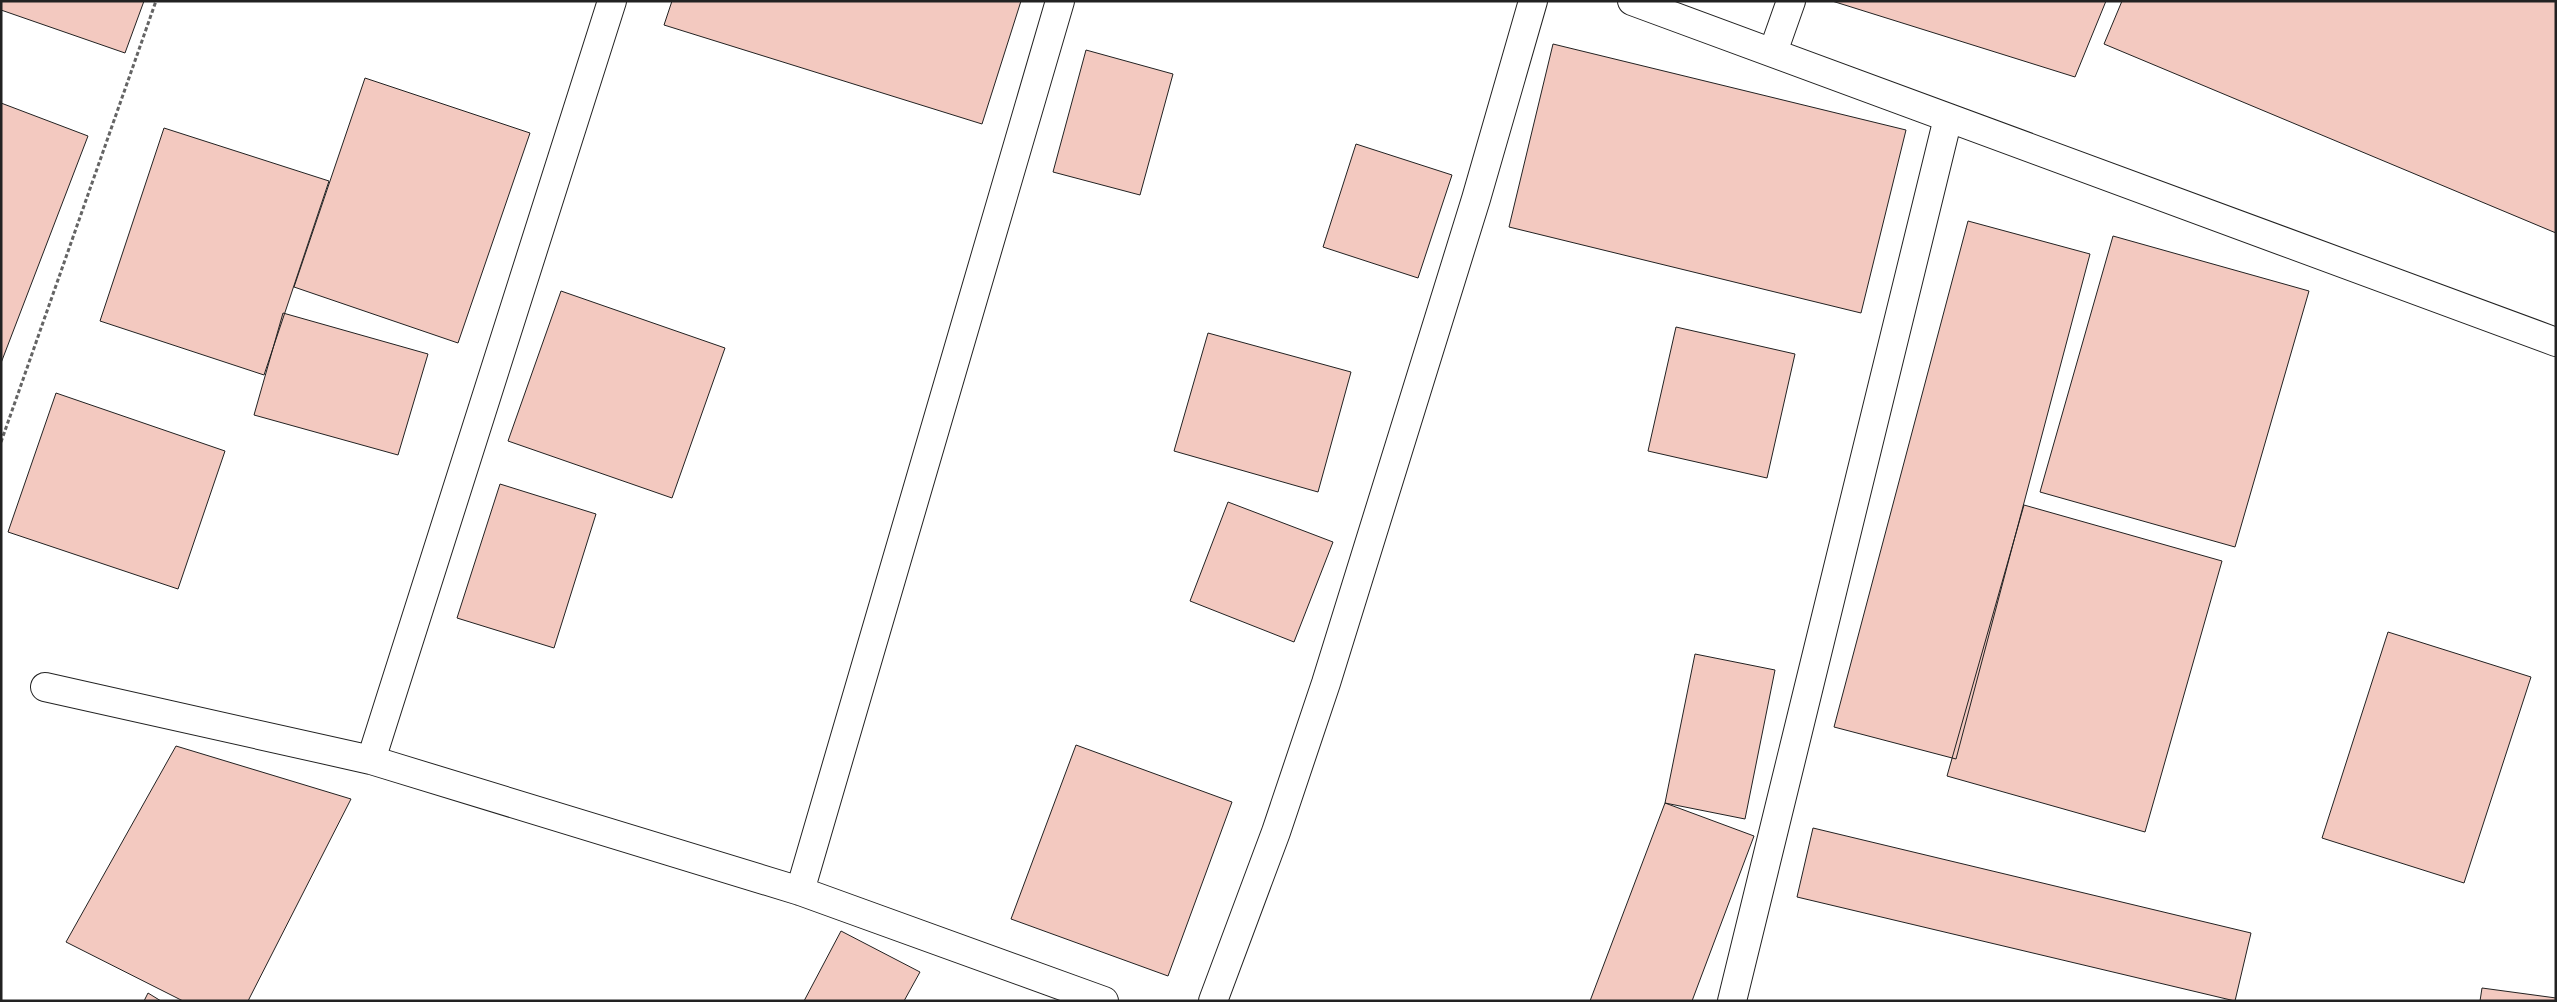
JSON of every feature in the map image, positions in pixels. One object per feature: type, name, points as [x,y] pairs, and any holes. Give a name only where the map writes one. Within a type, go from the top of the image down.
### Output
[{"type":"street","points":[[371,760],[612,1]]},
{"type":"street","points":[[800,890],[1060,1]]},
{"type":"street","points":[[1213,1001],[1276,832],[1326,683],[1476,199],[1533,1]]},
{"type":"street","points":[[1632,1],[2556,342]]},
{"type":"street","points":[[1773,52],[1790,1]]},
{"type":"street","points":[[1732,1001],[1948,118]]},
{"type":"street","points":[[45,687],[371,760],[800,890],[1104,1001]]},
{"type":"path","points":[[1,442],[156,1]]},
{"type":"building","points":[[1,1],[144,1],[125,53],[1,10]]},
{"type":"building","points":[[672,1],[1021,1],[982,124],[664,25]]},
{"type":"building","points":[[1832,1],[2106,1],[2075,77]]},
{"type":"building","points":[[2122,1],[2556,1],[2556,233],[2104,44]]},
{"type":"building","points":[[1553,44],[1906,130],[1861,313],[1509,227]]},
{"type":"building","points":[[1086,50],[1173,74],[1140,195],[1053,172]]},
{"type":"building","points":[[365,78],[530,133],[458,343],[294,287]]},
{"type":"building","points":[[1,103],[88,136],[1,363]]},
{"type":"building","points":[[164,128],[329,181],[264,375],[100,321]]},
{"type":"building","points":[[1356,144],[1452,175],[1418,278],[1323,247]]},
{"type":"building","points":[[1968,221],[2090,254],[1956,759],[1834,727]]},
{"type":"building","points":[[2113,236],[2309,291],[2235,547],[2040,492]]},
{"type":"building","points":[[561,291],[725,348],[672,498],[508,441]]},
{"type":"building","points":[[283,313],[428,354],[398,455],[254,415]]},
{"type":"building","points":[[1676,327],[1795,354],[1767,478],[1648,451]]},
{"type":"building","points":[[1208,333],[1351,372],[1318,492],[1174,451]]},
{"type":"building","points":[[56,393],[225,451],[178,589],[8,532]]},
{"type":"building","points":[[500,484],[596,514],[554,648],[457,618]]},
{"type":"building","points":[[1228,502],[1333,542],[1294,642],[1190,601]]},
{"type":"building","points":[[2024,505],[2222,561],[2145,832],[1947,776]]},
{"type":"building","points":[[2388,632],[2531,677],[2464,883],[2322,838]]},
{"type":"building","points":[[1695,654],[1775,670],[1745,819],[1665,803]]},
{"type":"building","points":[[1076,745],[1232,802],[1168,976],[1011,919]]},
{"type":"building","points":[[176,746],[351,799],[248,1001],[183,1001],[66,942]]},
{"type":"building","points":[[1665,803],[1754,836],[1692,1001],[1590,1001]]},
{"type":"building","points":[[1813,828],[2251,933],[2235,1001],[1797,897]]},
{"type":"building","points":[[841,931],[920,972],[904,1001],[804,1001]]},
{"type":"building","points":[[2482,988],[2556,998],[2556,1001],[2480,1001]]},
{"type":"building","points":[[148,993],[161,1001],[144,1001]]}]
